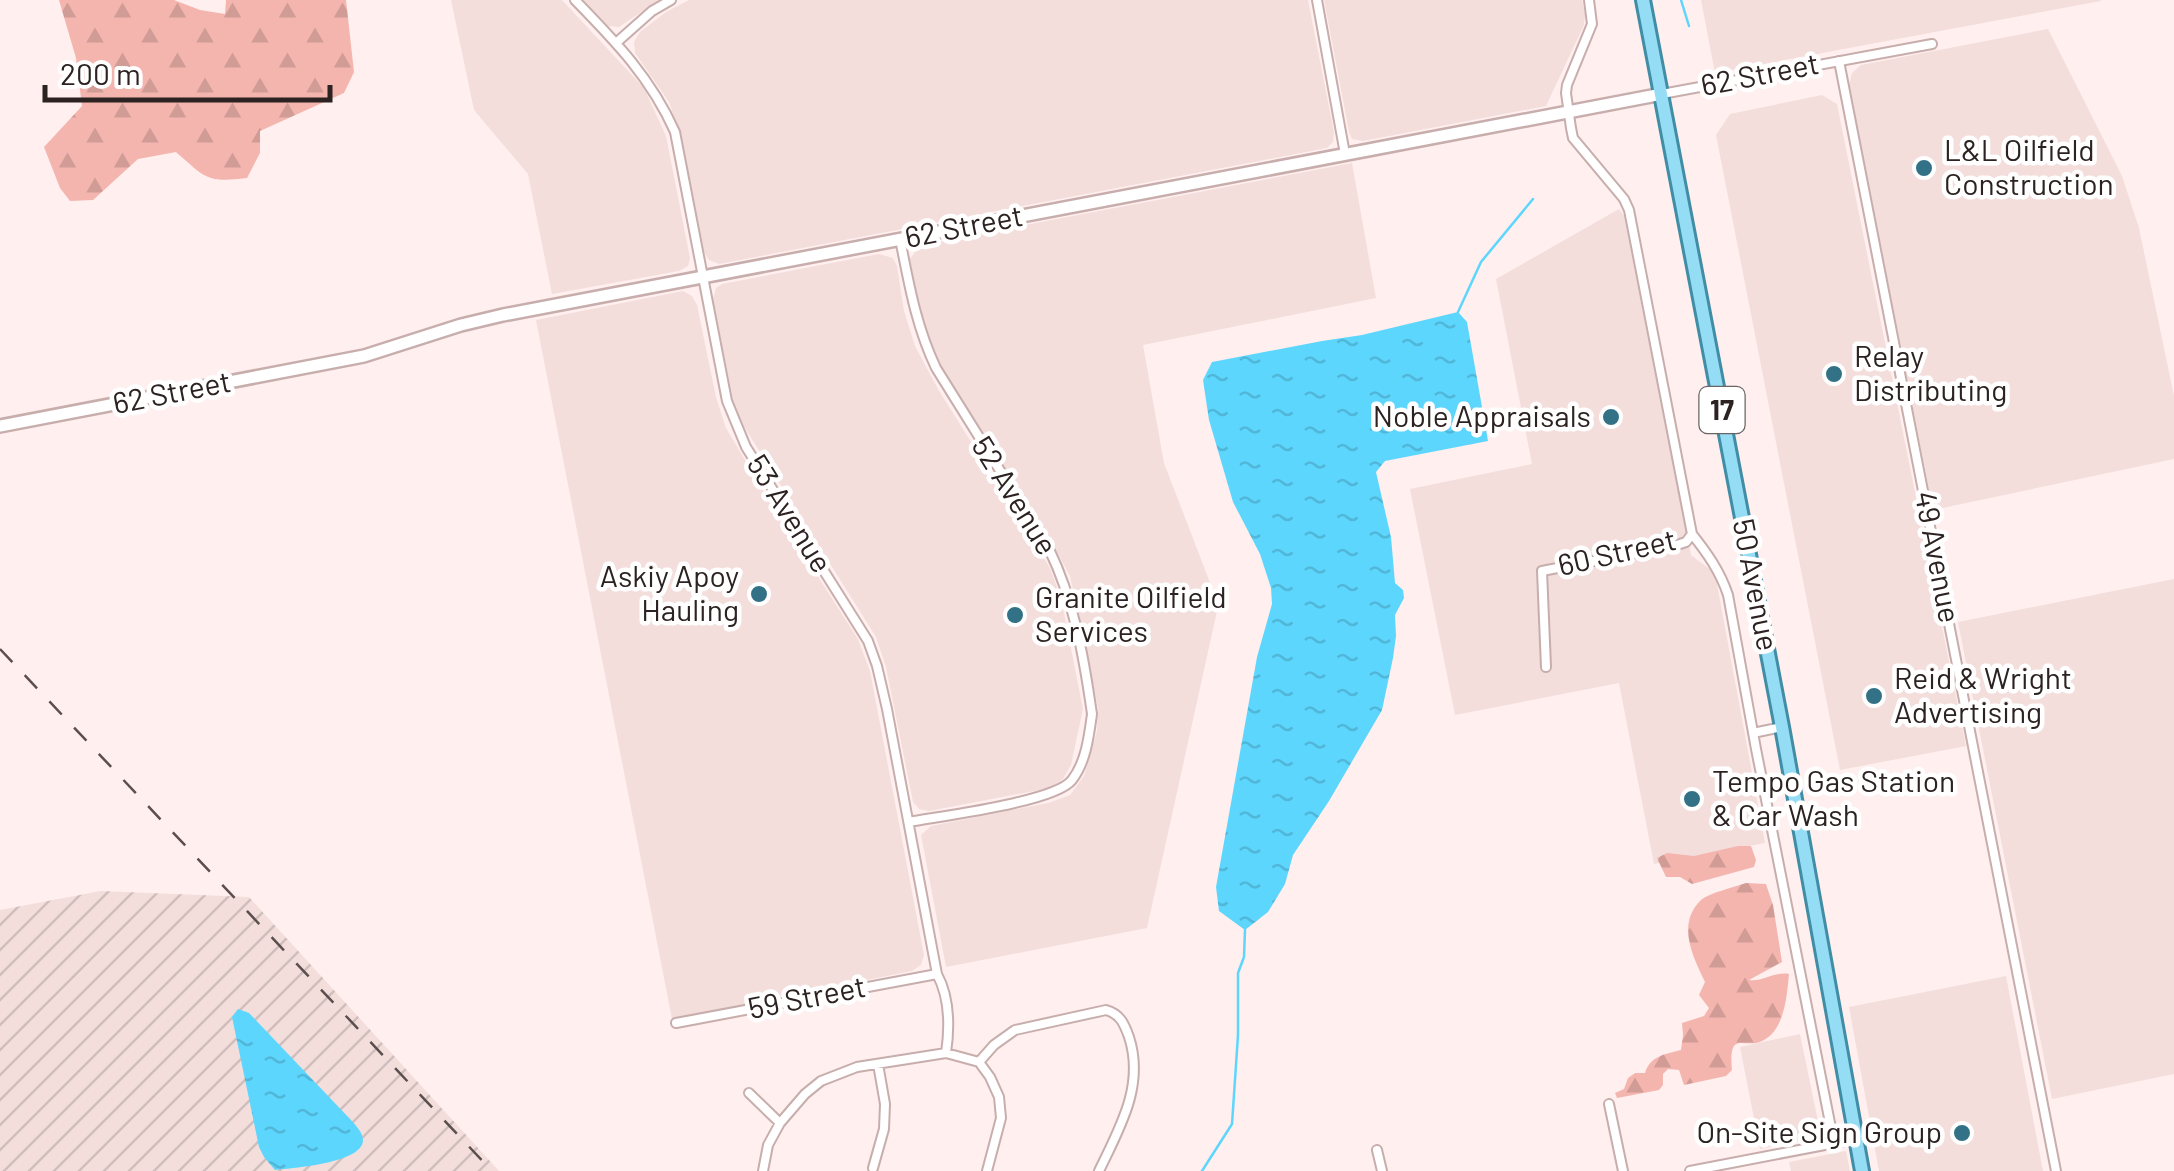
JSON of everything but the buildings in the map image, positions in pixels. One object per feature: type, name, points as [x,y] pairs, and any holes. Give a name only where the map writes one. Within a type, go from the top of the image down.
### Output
[{"type":"main road","name":"50 Avenue","points":[[1643,0],[1862,1171]]},
{"type":"main road","name":"62 Street","points":[[0,426],[364,356],[503,315],[1662,94]]},
{"type":"street","name":"53 Avenue","points":[[575,0],[616,43],[662,103],[675,132],[726,401],[737,429],[784,509],[868,640],[884,694],[937,974],[944,987],[949,1035],[946,1053]]},
{"type":"street","points":[[616,43],[652,11],[671,0]]},
{"type":"street","points":[[1317,0],[1345,154]]},
{"type":"street","points":[[1589,0],[1592,24],[1566,93],[1573,138],[1629,210],[1692,534],[1711,558],[1728,595],[1834,1143]]},
{"type":"street","name":"62 Street","points":[[1662,94],[1932,44]]},
{"type":"street","name":"49 Avenue","points":[[1838,61],[2056,1171]]},
{"type":"street","name":"52 Avenue","points":[[900,239],[924,343],[1049,549],[1069,596],[1092,714],[1081,763],[1071,782],[1059,791],[909,822]]},
{"type":"street","name":"60 Street","points":[[1546,667],[1542,571],[1678,545],[1692,534]]},
{"type":"street","points":[[1753,733],[1782,727]]},
{"type":"street","name":"59 Street","points":[[676,1023],[937,974]]},
{"type":"street","points":[[979,1062],[1015,1030],[1106,1010],[1116,1013],[1131,1042],[1133,1086],[1100,1171]]},
{"type":"street","points":[[762,1171],[768,1145],[780,1123],[821,1081],[856,1067],[946,1053],[979,1062],[1000,1096],[1001,1118],[987,1171]]},
{"type":"street","points":[[873,1168],[884,1129],[886,1104],[878,1064]]},
{"type":"street","points":[[749,1093],[780,1123]]},
{"type":"street","points":[[1610,1104],[1622,1171]]},
{"type":"street","points":[[1690,1171],[1856,1139]]},
{"type":"street","points":[[1378,1150],[1382,1171]]},
{"type":"shaded area","points":[[451,0],[562,0],[644,88],[666,136],[690,258],[688,266],[679,271],[552,294],[528,174],[474,110]]},
{"type":"shaded area","points":[[583,0],[659,0],[619,27],[608,26]]},
{"type":"shaded area","points":[[689,0],[1308,0],[1333,142],[1327,148],[719,264],[709,260],[704,252],[682,139],[669,102],[635,53],[634,42],[640,32]]},
{"type":"shaded area","points":[[1324,0],[1582,0],[1585,15],[1584,25],[1546,106],[1363,141],[1352,139],[1349,132]]},
{"type":"shaded area","points":[[1701,0],[2100,0],[2101,1],[1715,73]]},
{"type":"shaded area","points":[[2048,29],[2122,176],[2139,228],[2174,396],[2174,459],[1933,510],[1849,85],[1852,73],[1861,65]]},
{"type":"shaded area","points":[[1822,95],[1837,104],[1966,746],[1840,770],[1716,135],[1730,114]]},
{"type":"shaded area","points":[[1352,163],[1376,298],[1143,345],[1164,463],[1214,593],[1217,611],[1147,928],[946,967],[921,835],[931,826],[1048,803],[1070,795],[1084,776],[1097,731],[1098,708],[1070,576],[943,371],[919,310],[910,259],[920,245]]},
{"type":"shaded area","points":[[1619,209],[1624,216],[1691,555],[1715,573],[1765,843],[1654,864],[1619,683],[1455,715],[1410,489],[1532,464],[1496,279]]},
{"type":"shaded area","points":[[879,254],[893,258],[897,266],[904,311],[915,346],[1050,568],[1061,598],[1083,709],[1071,765],[1063,779],[1050,788],[929,811],[919,809],[913,802],[886,667],[876,637],[734,406],[713,299],[716,288]]},
{"type":"shaded area","points":[[683,291],[697,305],[726,428],[858,639],[870,671],[924,955],[921,965],[912,971],[672,1019],[536,320]]},
{"type":"shaded area","points":[[2174,579],[2174,1074],[2052,1099],[1958,622]]},
{"type":"shaded area","points":[[101,891],[249,897],[499,1171],[0,1171],[0,910]]},
{"type":"shaded area","points":[[2006,976],[2043,1171],[1879,1171],[1849,1007]]},
{"type":"shaded area","points":[[1800,1034],[1821,1136],[1760,1149],[1740,1047]]},
{"type":"shaded area","points":[[1846,1151],[1850,1171],[1791,1171],[1789,1162]]},
{"type":"green space","points":[[59,0],[174,0],[225,14],[226,0],[346,0],[354,72],[344,93],[260,131],[260,153],[247,178],[207,177],[176,152],[138,159],[93,200],[70,201],[60,188],[44,147],[82,106],[76,58]]},
{"type":"green space","points":[[1751,846],[1754,867],[1692,884],[1680,877],[1666,877],[1657,858],[1667,853],[1694,856]]},
{"type":"green space","points":[[1746,883],[1766,884],[1782,962],[1749,980],[1789,974],[1784,1010],[1776,1028],[1757,1043],[1735,1045],[1732,1070],[1726,1076],[1684,1085],[1679,1070],[1668,1069],[1659,1090],[1617,1098],[1615,1093],[1624,1089],[1628,1078],[1645,1073],[1659,1057],[1681,1050],[1682,1023],[1704,1016],[1709,1008],[1699,995],[1705,982],[1689,941],[1689,919],[1705,897]]},
{"type":"water","points":[[1458,312],[1467,322],[1488,441],[1385,461],[1376,472],[1391,537],[1395,583],[1403,590],[1404,598],[1395,615],[1393,658],[1382,710],[1293,855],[1285,884],[1268,912],[1245,930],[1219,911],[1216,887],[1257,657],[1272,604],[1271,588],[1260,554],[1233,502],[1209,420],[1203,380],[1212,362],[1362,335]]},
{"type":"water","points":[[238,1009],[249,1013],[361,1132],[363,1141],[351,1155],[275,1170],[264,1157],[232,1017]]},
{"type":"waterway","points":[[1681,0],[1689,26]]},
{"type":"waterway","points":[[1458,312],[1481,262],[1533,199]]},
{"type":"waterway","points":[[1202,1171],[1232,1124],[1238,973],[1244,957],[1245,930]]},
{"type":"railway","points":[[0,649],[492,1171]]},
{"type":"place","name":"L&L Oilfield Construction","points":[[1924,168]]},
{"type":"place","name":"Relay Distributing","points":[[1834,374]]},
{"type":"place","name":"Noble Appraisals","points":[[1611,417]]},
{"type":"place","name":"Askiy Apoy Hauling","points":[[759,594]]},
{"type":"place","name":"Granite Oilfield Services","points":[[1015,615]]},
{"type":"place","name":"Reid & Wright Advertising","points":[[1874,696]]},
{"type":"place","name":"Tempo Gas Station & Car Wash","points":[[1692,799]]},
{"type":"place","name":"On-Site Sign Group","points":[[1962,1133]]}]
